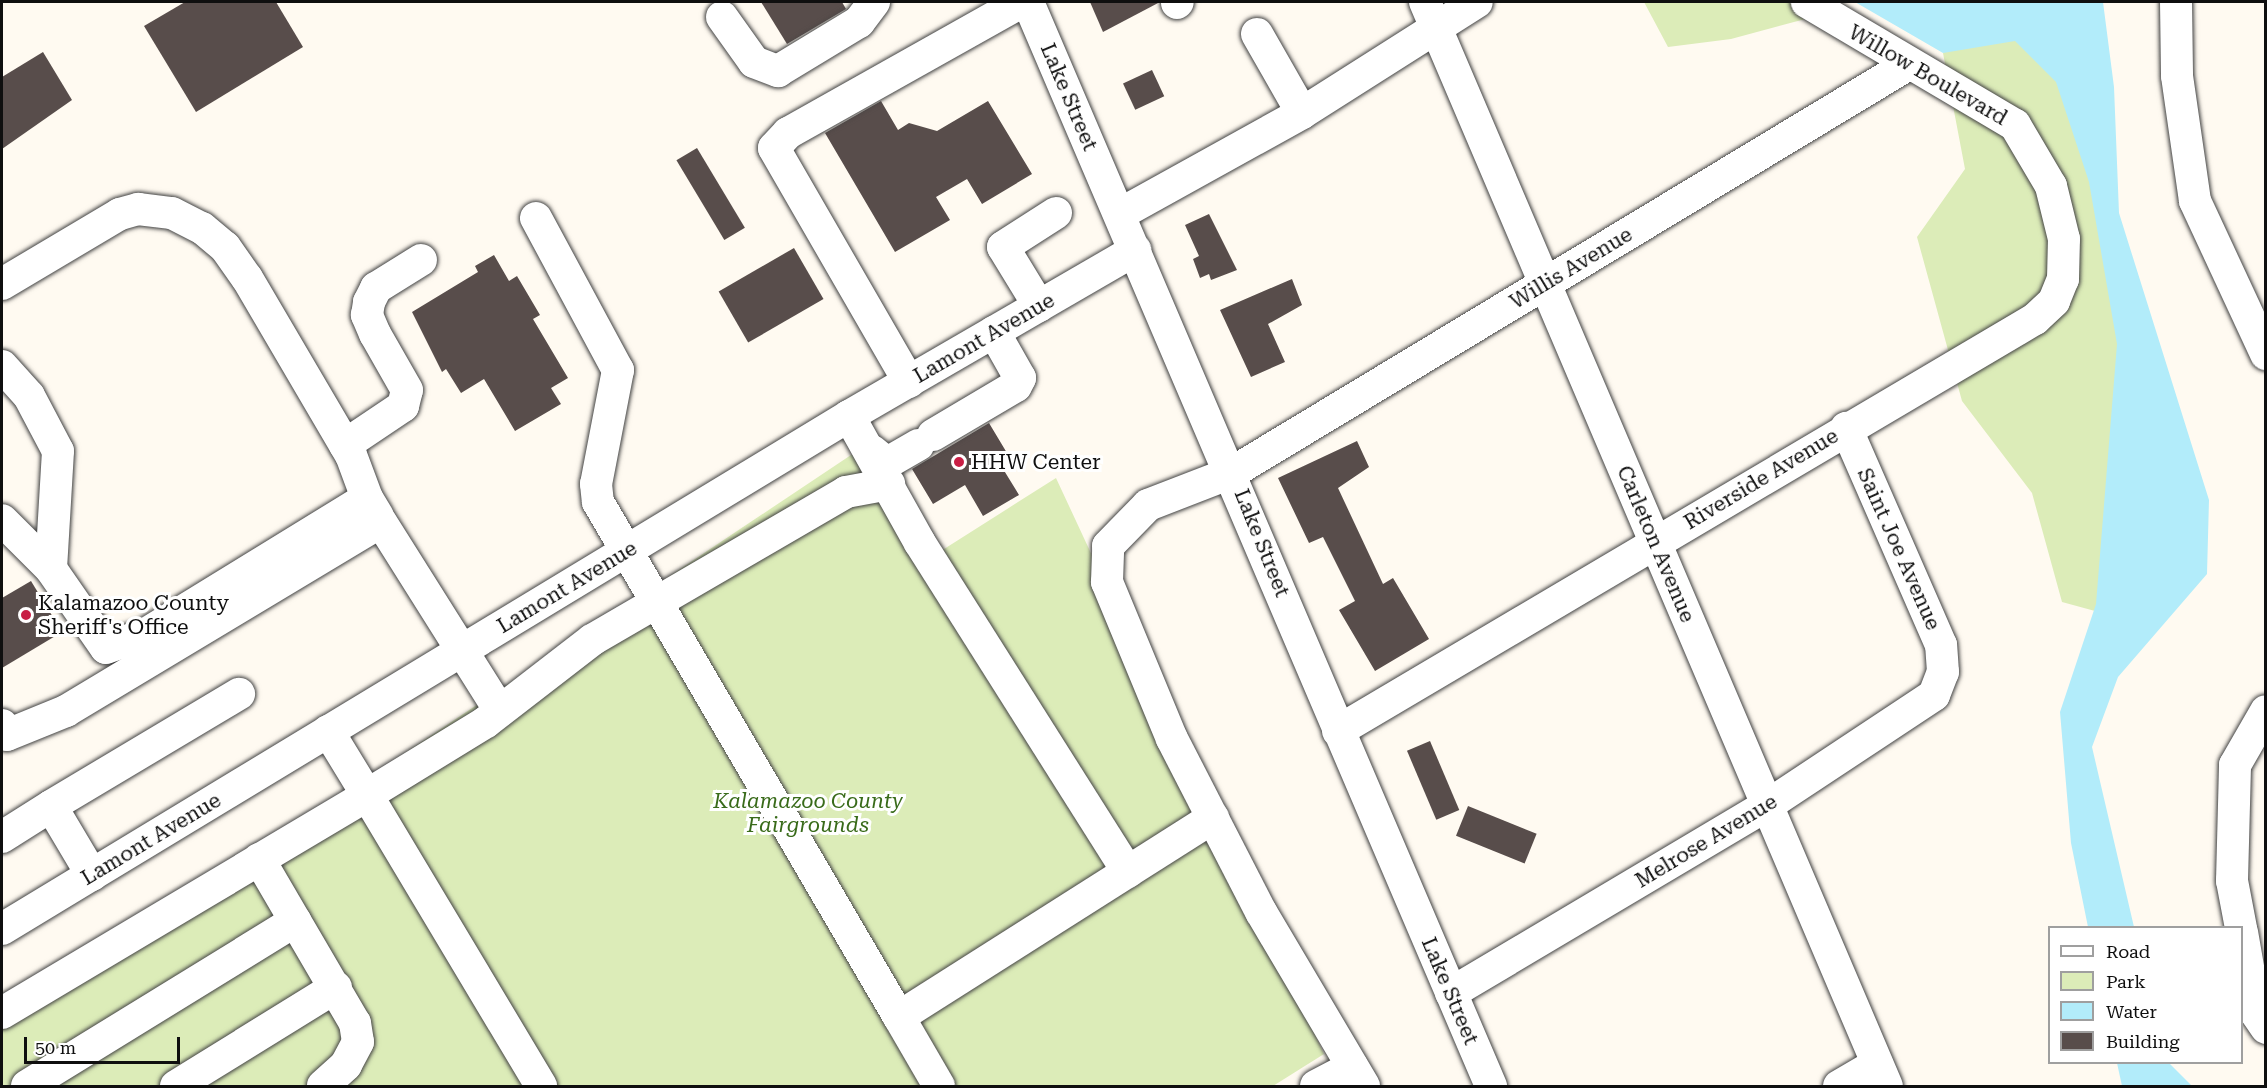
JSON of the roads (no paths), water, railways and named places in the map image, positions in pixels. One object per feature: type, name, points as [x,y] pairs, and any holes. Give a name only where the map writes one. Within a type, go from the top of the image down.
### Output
[{"type":"street","points":[[722,17],[754,62],[778,71],[859,21],[874,2]]},
{"type":"street","points":[[909,382],[774,148],[788,133],[1021,2]]},
{"type":"street","name":"Lake Street","points":[[1028,2],[1233,472],[1338,731],[1491,1086]]},
{"type":"street","points":[[1120,214],[1302,112],[1430,14],[1477,2]]},
{"type":"street","name":"Willow Boulevard","points":[[1807,2],[1909,64],[1987,103],[2015,125],[2051,186],[2065,262]]},
{"type":"street","points":[[2176,2],[2177,76],[2195,201],[2265,354]]},
{"type":"street","name":"Carleton Avenue","points":[[1430,14],[1543,284],[1656,542],[1882,1075]]},
{"type":"street","points":[[1257,34],[1302,112]]},
{"type":"street","name":"Willis Avenue","points":[[1358,1077],[1213,818],[1172,739],[1107,582],[1108,546],[1148,505],[1233,472],[1909,64]]},
{"type":"street","points":[[2,284],[120,214],[156,211],[188,220],[225,247],[345,445],[374,510],[500,711]]},
{"type":"street","points":[[1039,306],[1003,248],[1056,213]]},
{"type":"street","points":[[536,218],[618,370],[596,484],[598,502],[623,552],[939,1086]]},
{"type":"street","name":"Lamont Avenue","points":[[2,929],[849,416],[1136,250]]},
{"type":"street","points":[[345,445],[403,406],[407,390],[375,334],[368,309],[376,288],[421,260]]},
{"type":"street","name":"Riverside Avenue","points":[[1338,731],[2046,311],[2063,279],[2065,262]]},
{"type":"street","points":[[872,451],[887,463],[1016,386],[1020,378],[994,332]]},
{"type":"street","points":[[2,366],[28,396],[58,451],[51,569]]},
{"type":"street","points":[[849,416],[872,451],[920,543],[1128,872]]},
{"type":"street","name":"Saint Joe Avenue","points":[[1846,428],[1941,645],[1943,672]]},
{"type":"street","points":[[2,1013],[367,795],[500,711],[592,640],[654,603],[846,492],[889,484]]},
{"type":"street","points":[[2,520],[51,569],[106,648],[146,634],[374,510]]},
{"type":"street","points":[[2,725],[7,735],[66,711],[374,510]]},
{"type":"street","name":"Melrose Avenue","points":[[1450,993],[1768,805],[1934,695],[1943,672]]},
{"type":"street","points":[[2,837],[239,694]]},
{"type":"street","points":[[2240,926],[2232,881],[2235,765],[2265,711]]},
{"type":"street","points":[[328,731],[541,1086]]},
{"type":"street","points":[[51,806],[92,875]]},
{"type":"street","points":[[899,1017],[1213,818]]},
{"type":"street","points":[[259,860],[356,1023],[357,1042],[346,1065],[323,1086]]},
{"type":"street","points":[[27,1086],[295,921]]},
{"type":"street","points":[[2243,941],[2256,1013],[2265,1028]]},
{"type":"street","points":[[176,1086],[336,987]]},
{"type":"street","points":[[1839,1086],[1882,1075]]},
{"type":"street","points":[[1316,1086],[1358,1077]]},
{"type":"water","points":[[1855,2],[2103,2],[2114,87],[2119,213],[2209,500],[2207,574],[2118,677],[2092,747],[2134,926],[2088,926],[2071,843],[2060,712],[2096,604],[2117,344],[2089,182],[2056,82],[2015,41],[1943,53]]},
{"type":"water","points":[[2117,1064],[2170,1064],[2192,1086],[2122,1086]]},
{"type":"place","name":"HHW Center","points":[[959,462]]},
{"type":"place","name":"Kalamazoo County Sheriff's Office","points":[[26,615]]},
{"type":"park label","name":"Kalamazoo County Fairgrounds","points":[[808,813]]}]
